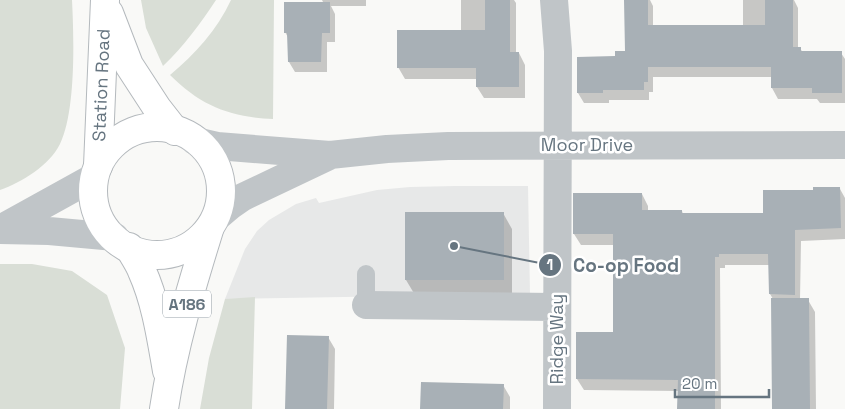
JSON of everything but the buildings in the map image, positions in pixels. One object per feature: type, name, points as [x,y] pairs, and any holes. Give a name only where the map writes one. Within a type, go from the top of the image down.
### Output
[{"type":"main road","name":"Station Road","points":[[105,1],[129,65],[157,108],[185,136]]},
{"type":"main road","name":"Station Road","points":[[96,172],[105,1]]},
{"type":"main road","points":[[150,128],[163,128],[185,136],[206,151],[214,162],[219,176],[220,206],[213,224],[200,241],[189,248],[176,252],[144,252],[122,242],[104,225],[94,204],[96,172],[105,153],[126,135],[150,128]]},
{"type":"main road","name":"A186","points":[[164,409],[168,380],[191,290],[213,224]]},
{"type":"main road","name":"A186","points":[[122,242],[142,271],[150,292],[158,322],[168,380]]},
{"type":"street","name":"Ridge Way","points":[[554,0],[558,51],[557,409]]},
{"type":"street","name":"Moor Drive","points":[[185,136],[216,146],[330,155],[387,149],[557,145],[845,145]]},
{"type":"street","name":"Moor Drive","points":[[213,224],[230,206],[243,197],[330,155]]},
{"type":"street","points":[[0,230],[96,172]]},
{"type":"street","points":[[0,230],[49,231],[122,242]]},
{"type":"street","points":[[366,305],[556,307]]},
{"type":"lane","points":[[366,274],[366,305]]},
{"type":"shaded area","points":[[0,0],[72,0],[73,74],[69,113],[60,144],[55,152],[34,172],[17,183],[0,190]]},
{"type":"shaded area","points":[[141,0],[216,0],[178,51],[163,66],[146,28]]},
{"type":"shaded area","points":[[231,0],[274,0],[273,119],[243,116],[217,108],[193,95],[170,75],[205,41]]},
{"type":"shaded area","points":[[455,186],[528,186],[530,294],[225,299],[245,249],[257,231],[269,220],[296,204],[316,198],[319,203],[377,190]]},
{"type":"shaded area","points":[[0,264],[32,264],[72,271],[107,295],[125,348],[120,409],[0,409]]},
{"type":"shaded area","points":[[255,297],[252,409],[200,409],[209,358],[225,299]]},
{"type":"place","name":"Co-op Food","points":[[454,246]]}]
